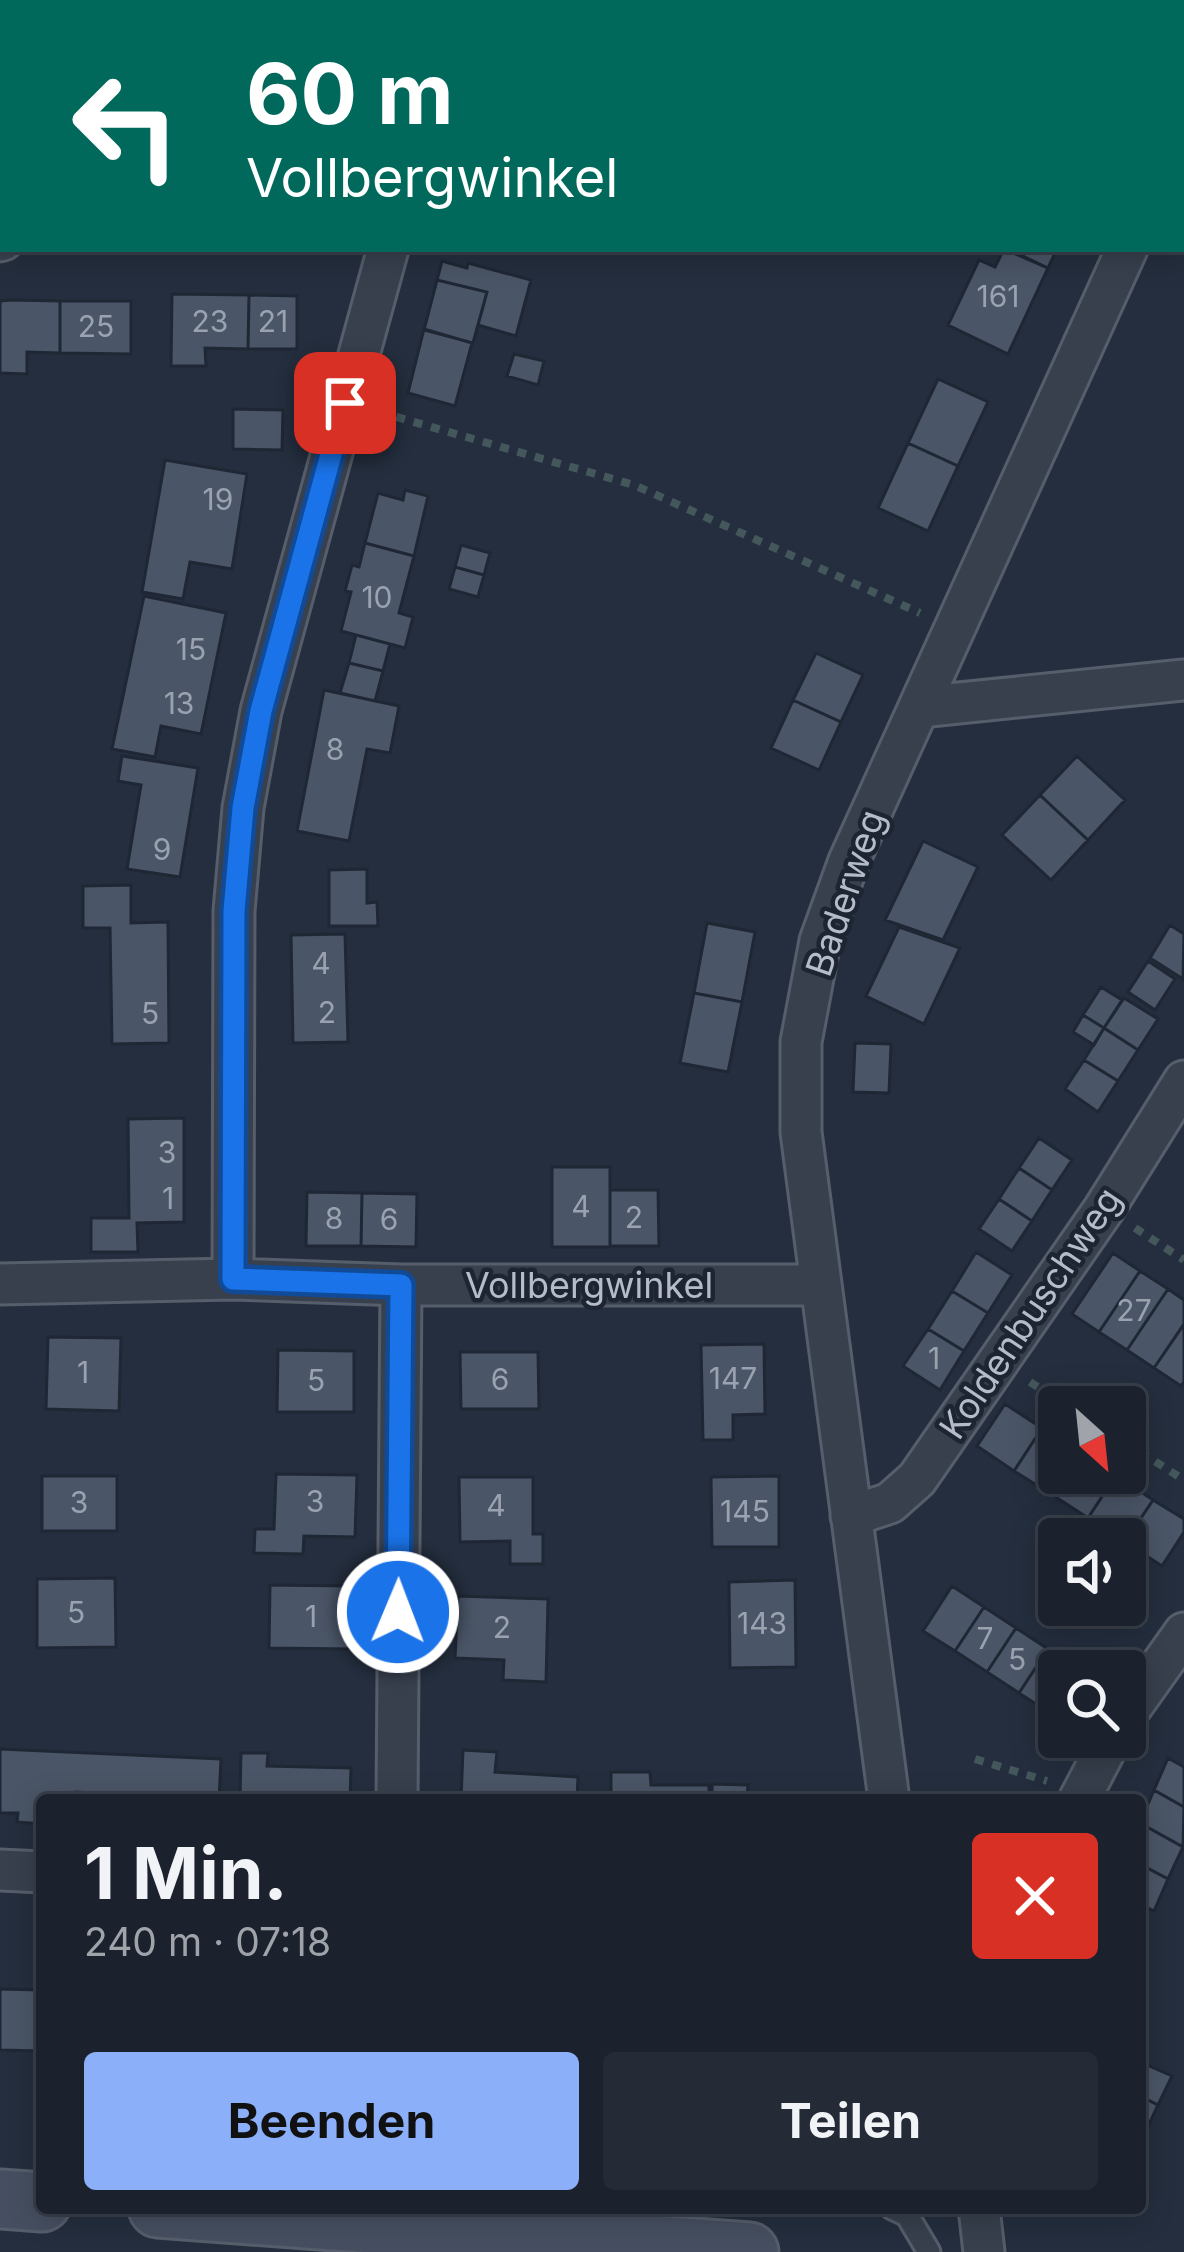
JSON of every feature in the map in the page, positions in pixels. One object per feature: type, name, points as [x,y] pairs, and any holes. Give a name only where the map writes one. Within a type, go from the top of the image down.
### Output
[{"type":"street","points":[[233,1279],[234,911],[243,808],[261,711],[387,252]]},
{"type":"street","name":"Baderweg","points":[[888,1794],[801,1132],[801,1042],[820,941],[849,861],[1125,252]]},
{"type":"street","points":[[920,707],[1184,680]]},
{"type":"street","name":"Koldenbuschweg","points":[[850,1516],[890,1503],[917,1479],[1104,1209],[1184,1082]]},
{"type":"street","name":"Vollbergwinkel","points":[[0,1284],[233,1279],[401,1285],[819,1285]]},
{"type":"street","points":[[397,1794],[401,1285]]},
{"type":"street","points":[[1146,1686],[1184,1633]]},
{"type":"street","points":[[1082,1794],[1101,1758]]},
{"type":"street","points":[[0,1870],[36,1872]]},
{"type":"street","points":[[0,2199],[36,2202]]},
{"type":"street","points":[[239,2214],[749,2252]]},
{"type":"street","points":[[980,2214],[984,2252]]},
{"type":"lane","points":[[905,2214],[929,2252]]},
{"type":"path","points":[[345,403],[634,485],[954,628]]},
{"type":"path","points":[[1142,1232],[1184,1260]]},
{"type":"path","points":[[1029,1381],[1038,1387]]},
{"type":"path","points":[[1146,1456],[1184,1480]]},
{"type":"path","points":[[975,1759],[1075,1794]]},
{"type":"building","points":[[1002,252],[1011,252],[1048,268],[1008,354],[948,325],[979,260],[995,267]]},
{"type":"building","points":[[1014,252],[1056,252],[1048,268]]},
{"type":"building","points":[[442,261],[531,280],[516,336],[478,325],[487,292],[437,280]]},
{"type":"building","points":[[437,280],[487,292],[473,343],[424,330]]},
{"type":"building","points":[[172,294],[249,295],[248,349],[205,348],[206,366],[171,366]]},
{"type":"building","points":[[249,295],[297,296],[297,349],[248,349]]},
{"type":"building","points":[[0,301],[60,301],[60,353],[27,352],[27,374],[0,373]]},
{"type":"building","points":[[60,301],[131,301],[131,354],[60,353]]},
{"type":"building","points":[[424,329],[472,343],[455,406],[408,393]]},
{"type":"building","points":[[514,354],[544,361],[538,385],[507,376]]},
{"type":"building","points":[[938,379],[988,402],[958,466],[908,443]]},
{"type":"building","points":[[233,409],[283,410],[282,450],[233,449]]},
{"type":"building","points":[[908,443],[958,466],[928,531],[878,508]]},
{"type":"building","points":[[165,460],[247,474],[232,569],[190,562],[183,599],[142,592]]},
{"type":"building","points":[[405,490],[428,496],[414,556],[365,543],[378,493],[403,500]]},
{"type":"building","points":[[365,543],[414,556],[399,613],[413,617],[405,648],[341,631],[352,565],[359,567]]},
{"type":"building","points":[[461,545],[490,553],[484,575],[455,567]]},
{"type":"building","points":[[455,567],[484,575],[478,597],[449,589]]},
{"type":"building","points":[[144,596],[226,613],[201,734],[161,726],[155,757],[112,749]]},
{"type":"building","points":[[356,635],[390,644],[383,671],[349,663]]},
{"type":"building","points":[[816,653],[863,675],[841,722],[793,700]]},
{"type":"building","points":[[349,663],[383,671],[375,701],[340,693]]},
{"type":"building","points":[[324,690],[399,706],[390,753],[367,749],[349,841],[297,831]]},
{"type":"building","points":[[793,700],[841,722],[819,770],[771,748]]},
{"type":"building","points":[[122,756],[198,768],[180,877],[127,869],[141,785],[118,781]]},
{"type":"building","points":[[1077,756],[1125,800],[1088,840],[1040,795]]},
{"type":"building","points":[[1040,795],[1088,840],[1051,880],[1002,835]]},
{"type":"building","points":[[923,841],[978,867],[943,940],[885,920]]},
{"type":"building","points":[[367,869],[367,903],[377,902],[378,926],[329,926],[329,870]]},
{"type":"building","points":[[131,885],[131,923],[168,922],[169,1043],[112,1044],[110,928],[83,928],[83,886]]},
{"type":"building","points":[[707,923],[755,932],[742,1002],[694,993]]},
{"type":"building","points":[[1170,925],[1184,934],[1183,979],[1150,958]]},
{"type":"building","points":[[899,927],[960,948],[924,1024],[866,996]]},
{"type":"building","points":[[345,934],[348,1042],[293,1043],[291,935]]},
{"type":"building","points":[[1148,961],[1175,979],[1155,1010],[1128,992]]},
{"type":"building","points":[[1101,987],[1122,1000],[1104,1028],[1083,1015]]},
{"type":"building","points":[[694,993],[742,1002],[728,1072],[680,1063]]},
{"type":"building","points":[[1124,998],[1158,1019],[1138,1050],[1104,1028]]},
{"type":"building","points":[[1083,1015],[1104,1028],[1094,1045],[1073,1032]]},
{"type":"building","points":[[1104,1028],[1138,1050],[1118,1081],[1084,1060]]},
{"type":"building","points":[[855,1043],[891,1044],[889,1093],[853,1092]]},
{"type":"building","points":[[1084,1060],[1118,1081],[1098,1112],[1065,1089]]},
{"type":"building","points":[[184,1118],[184,1222],[137,1223],[138,1252],[91,1252],[91,1218],[129,1218],[128,1119]]},
{"type":"building","points":[[1039,1138],[1072,1160],[1052,1190],[1019,1168]]},
{"type":"building","points":[[552,1167],[610,1167],[610,1247],[552,1247]]},
{"type":"building","points":[[1019,1168],[1052,1190],[1032,1221],[999,1199]]},
{"type":"building","points":[[610,1190],[658,1190],[659,1246],[610,1246]]},
{"type":"building","points":[[307,1192],[362,1193],[361,1246],[306,1246]]},
{"type":"building","points":[[362,1193],[417,1194],[416,1247],[361,1246]]},
{"type":"building","points":[[999,1199],[1032,1221],[1012,1251],[979,1229]]},
{"type":"building","points":[[976,1252],[1012,1275],[988,1313],[952,1291]]},
{"type":"building","points":[[1113,1253],[1140,1271],[1099,1332],[1072,1314]]},
{"type":"building","points":[[1140,1271],[1168,1289],[1127,1350],[1099,1332]]},
{"type":"building","points":[[1168,1289],[1184,1300],[1184,1324],[1154,1368],[1127,1350]]},
{"type":"building","points":[[952,1291],[988,1313],[964,1351],[928,1329]]},
{"type":"building","points":[[1184,1324],[1184,1382],[1181,1386],[1154,1368]]},
{"type":"building","points":[[928,1329],[964,1351],[940,1390],[903,1366]]},
{"type":"building","points":[[48,1337],[121,1338],[119,1411],[46,1409]]},
{"type":"building","points":[[764,1344],[765,1414],[733,1415],[733,1440],[703,1440],[701,1345]]},
{"type":"building","points":[[278,1350],[354,1351],[354,1412],[277,1412]]},
{"type":"building","points":[[460,1352],[538,1352],[539,1409],[461,1409]]},
{"type":"building","points":[[1005,1404],[1038,1425],[1038,1434],[1014,1471],[977,1446]]},
{"type":"building","points":[[1038,1434],[1038,1486],[1014,1471]]},
{"type":"building","points":[[276,1474],[357,1475],[355,1537],[304,1536],[303,1554],[254,1553],[255,1529],[274,1529]]},
{"type":"building","points":[[42,1476],[117,1476],[117,1531],[42,1531]]},
{"type":"building","points":[[779,1476],[779,1547],[712,1547],[711,1477]]},
{"type":"building","points":[[459,1477],[533,1477],[533,1534],[543,1534],[543,1564],[510,1564],[510,1541],[460,1542]]},
{"type":"building","points":[[1051,1494],[1104,1494],[1088,1518]]},
{"type":"building","points":[[1104,1494],[1144,1494],[1153,1500],[1141,1518],[1088,1518]]},
{"type":"building","points":[[1153,1500],[1184,1519],[1184,1532],[1162,1566],[1146,1556],[1146,1518],[1141,1518]]},
{"type":"building","points":[[115,1578],[116,1647],[37,1648],[37,1579]]},
{"type":"building","points":[[795,1580],[796,1667],[730,1668],[729,1582]]},
{"type":"building","points":[[270,1585],[351,1586],[351,1649],[269,1648]]},
{"type":"building","points":[[952,1586],[984,1607],[955,1651],[923,1631]]},
{"type":"building","points":[[458,1596],[548,1599],[546,1682],[503,1680],[504,1660],[455,1658]]},
{"type":"building","points":[[984,1607],[1016,1628],[987,1672],[955,1651]]},
{"type":"building","points":[[1016,1628],[1048,1649],[1038,1650],[1038,1664],[1019,1693],[987,1672]]},
{"type":"building","points":[[1038,1664],[1038,1705],[1019,1693]]},
{"type":"building","points":[[0,1749],[221,1759],[219,1794],[36,1794],[36,1824],[17,1822],[18,1813],[0,1813]]},
{"type":"building","points":[[463,1750],[497,1752],[495,1772],[578,1777],[577,1794],[461,1794]]},
{"type":"building","points":[[241,1753],[268,1753],[267,1766],[351,1768],[350,1794],[240,1794]]},
{"type":"building","points":[[1168,1758],[1184,1767],[1184,1807],[1154,1790]]},
{"type":"building","points":[[611,1772],[650,1772],[651,1785],[709,1785],[709,1794],[611,1794]]},
{"type":"building","points":[[712,1784],[748,1785],[747,1794],[712,1794]]},
{"type":"building","points":[[1154,1790],[1184,1807],[1183,1847],[1146,1826],[1146,1809]]},
{"type":"building","points":[[1146,1826],[1183,1847],[1168,1879],[1146,1867]]},
{"type":"building","points":[[1146,1867],[1168,1879],[1154,1911],[1146,1907]]},
{"type":"building","points":[[0,1989],[36,1990],[36,2051],[0,2050]]},
{"type":"building","points":[[1146,2065],[1172,2076],[1158,2105],[1146,2099]]},
{"type":"building","points":[[1146,2099],[1158,2105],[1146,2131]]},
{"type":"route","points":[[345,403],[261,711],[243,808],[234,911],[233,1279],[401,1285],[398,1612]]}]
